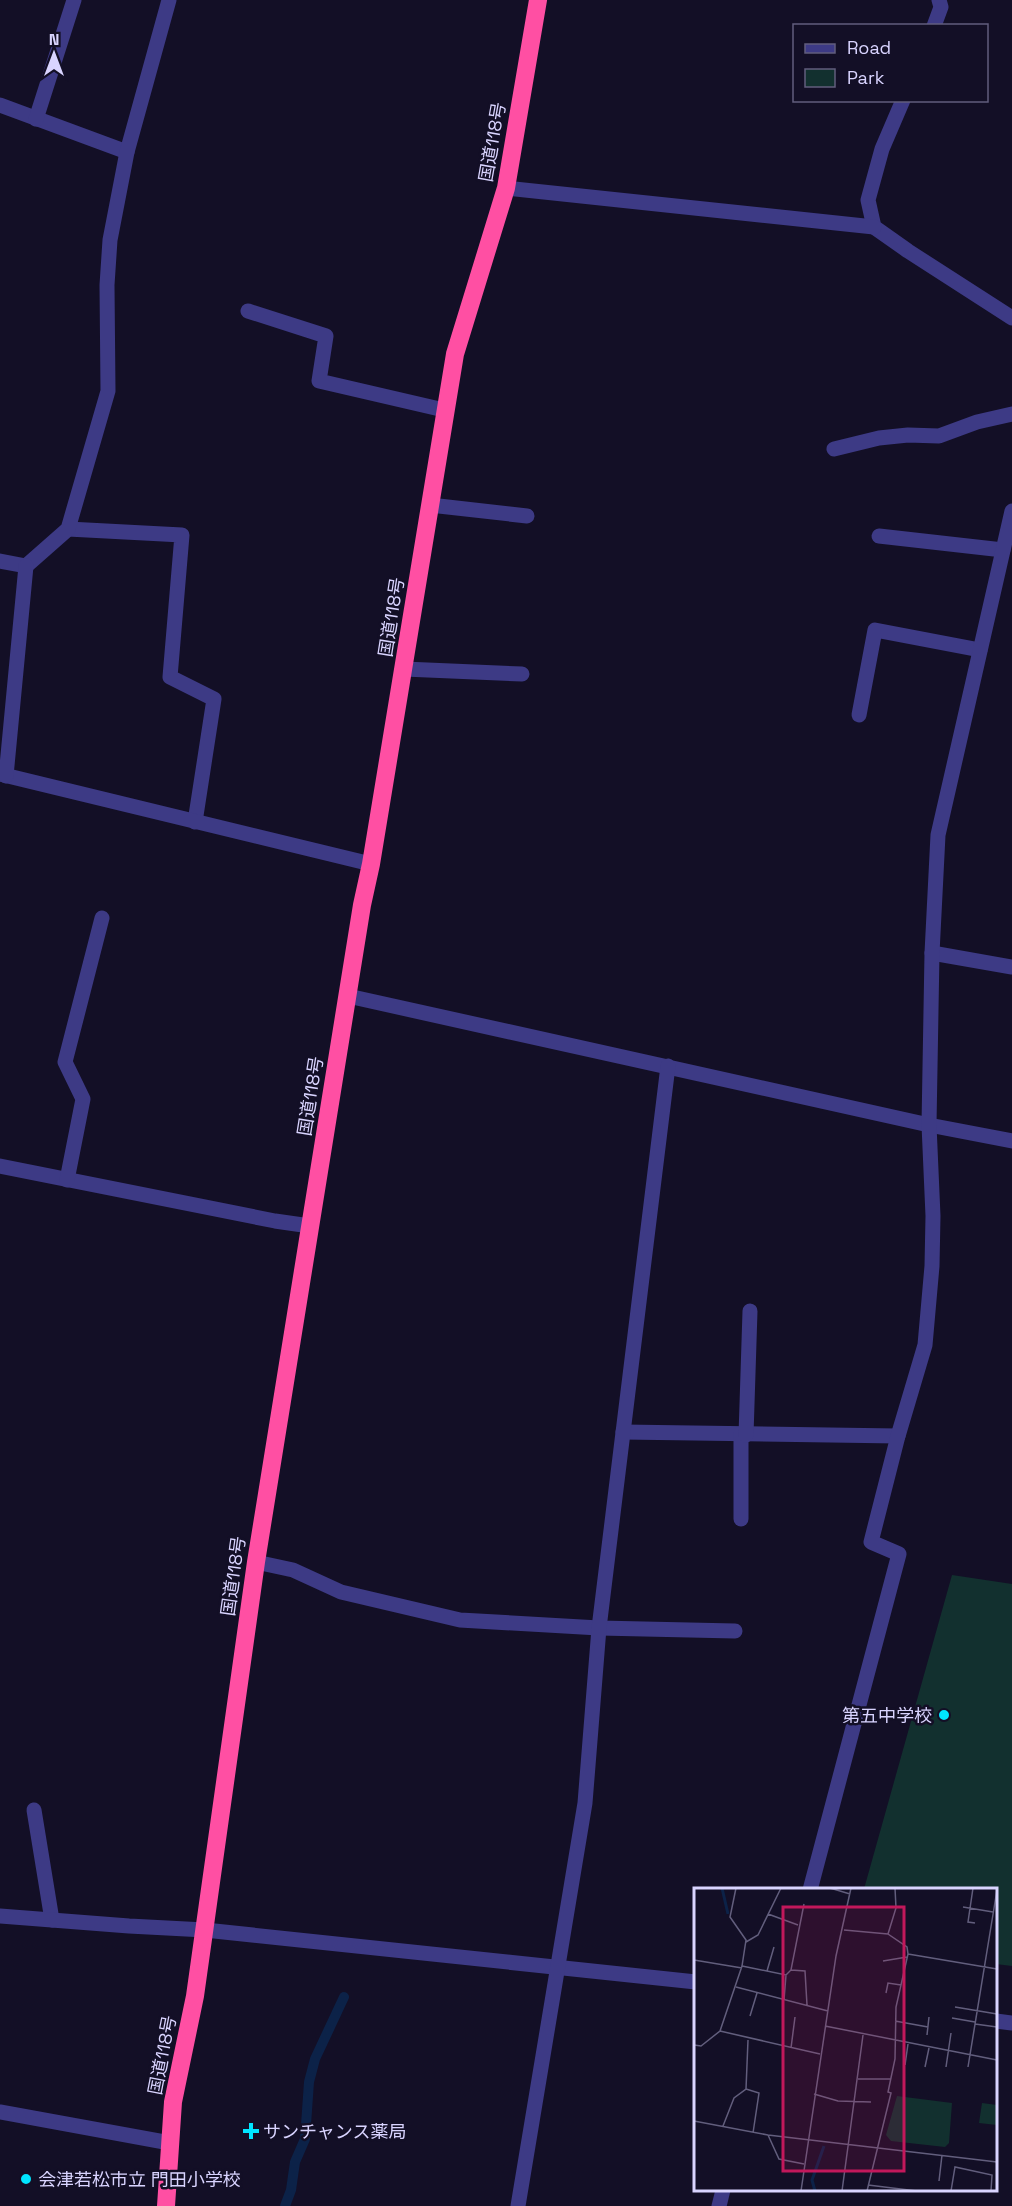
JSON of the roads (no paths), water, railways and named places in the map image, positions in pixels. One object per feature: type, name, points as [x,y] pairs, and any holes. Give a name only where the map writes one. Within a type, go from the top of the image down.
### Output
[{"type":"highway","name":"国道118号","points":[[166,2206],[173,2102],[195,1996],[256,1562],[362,905],[372,864],[404,669],[444,410],[455,354],[506,188],[538,0]]},
{"type":"street","points":[[36,119],[74,0]]},
{"type":"street","points":[[169,0],[126,152],[110,240],[107,285],[108,391],[68,529],[26,566],[3,775],[372,864]]},
{"type":"street","points":[[935,24],[941,8],[939,0]]},
{"type":"street","points":[[873,227],[868,200],[882,148],[902,102]]},
{"type":"street","points":[[0,105],[126,152]]},
{"type":"street","points":[[506,188],[873,227],[1012,318]]},
{"type":"street","points":[[248,312],[326,336],[319,381],[444,410]]},
{"type":"street","points":[[834,449],[879,438],[908,435],[939,436],[977,422],[1012,414]]},
{"type":"street","points":[[430,505],[527,516]]},
{"type":"street","points":[[811,1888],[899,1554],[871,1542],[898,1436],[925,1345],[932,1266],[933,1216],[929,1125],[932,953],[938,835],[1012,511]]},
{"type":"street","points":[[68,529],[182,535],[170,677],[214,699],[195,822]]},
{"type":"street","points":[[879,536],[1003,550]]},
{"type":"street","points":[[0,561],[26,566]]},
{"type":"street","points":[[859,716],[875,630],[980,650]]},
{"type":"street","points":[[404,669],[522,674]]},
{"type":"street","points":[[67,1180],[83,1099],[65,1062],[102,918]]},
{"type":"street","points":[[932,953],[1012,967]]},
{"type":"street","points":[[348,996],[929,1125],[1012,1141]]},
{"type":"street","points":[[518,2206],[585,1803],[599,1628],[668,1066]]},
{"type":"street","points":[[0,1166],[310,1226]]},
{"type":"street","points":[[741,1519],[750,1311]]},
{"type":"street","points":[[623,1432],[898,1436]]},
{"type":"street","points":[[256,1562],[293,1570],[340,1592],[460,1620],[599,1628],[735,1631]]},
{"type":"street","points":[[34,1809],[52,1920]]},
{"type":"street","points":[[0,1916],[205,1930],[694,1982]]},
{"type":"street","points":[[997,2021],[1012,2023]]},
{"type":"street","points":[[0,2112],[170,2143]]},
{"type":"street","points":[[719,2206],[723,2191]]},
{"type":"waterway","points":[[285,2206],[291,2190],[295,2162],[305,2139],[309,2082],[315,2059],[344,1997]]},
{"type":"place","name":"第五中学校","points":[[944,1715]]},
{"type":"place","name":"サンチャンス薬局","points":[[251,2131]]},
{"type":"place","name":"会津若松市立 門田小学校","points":[[26,2179]]}]
